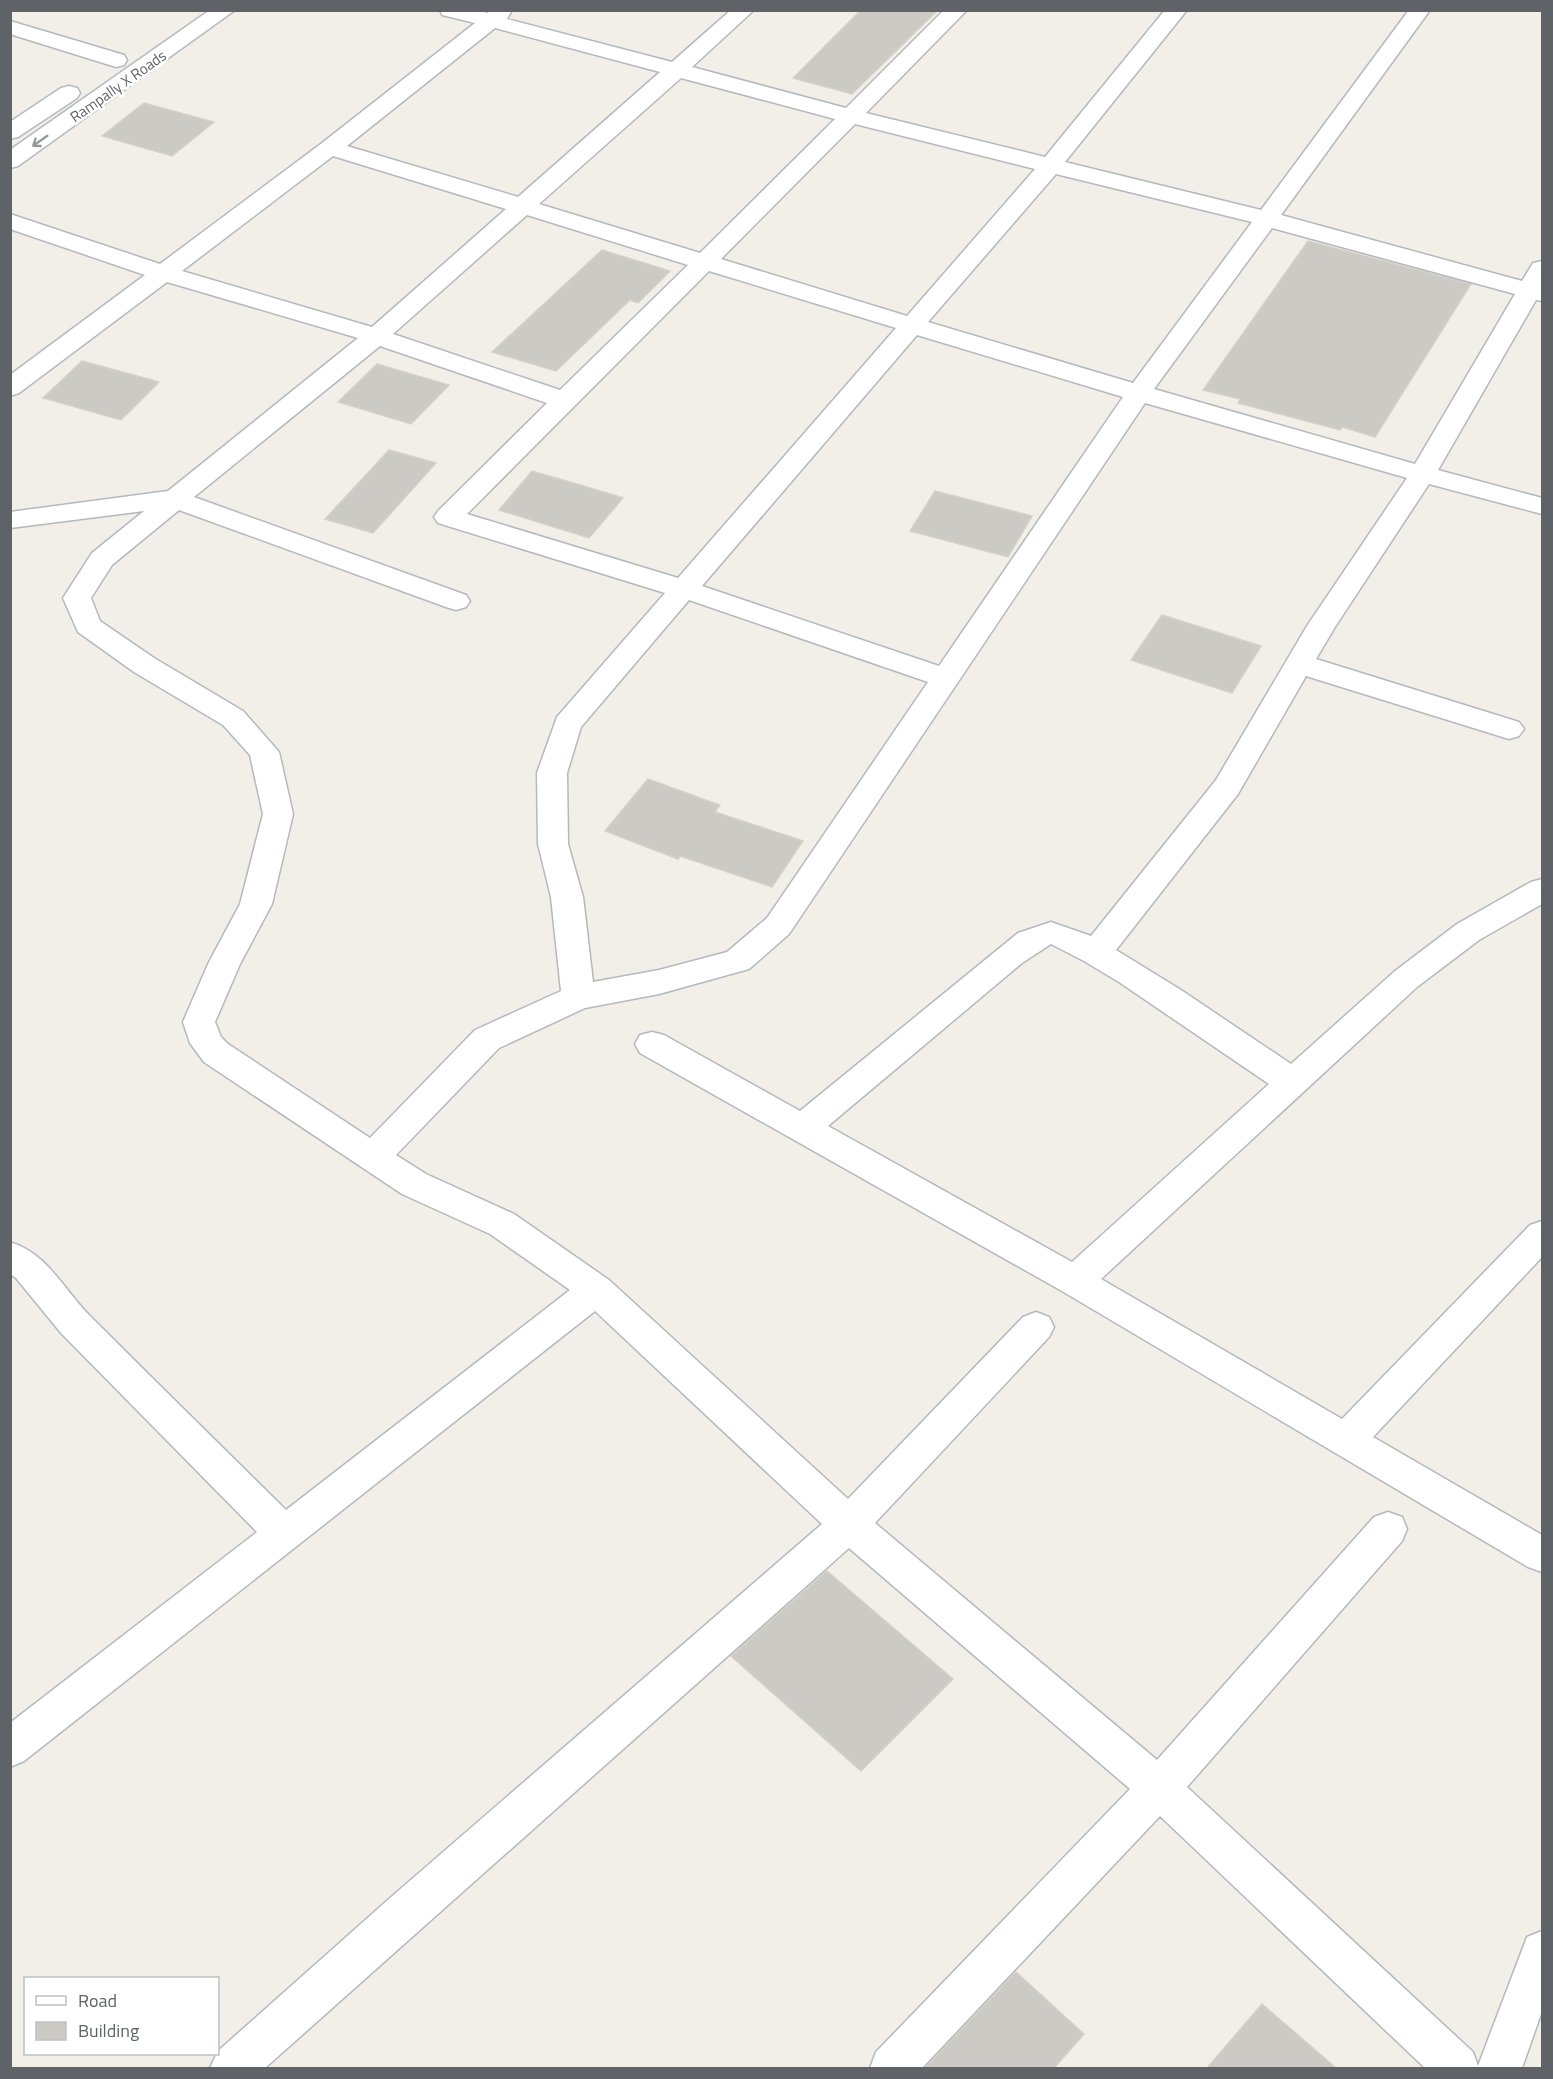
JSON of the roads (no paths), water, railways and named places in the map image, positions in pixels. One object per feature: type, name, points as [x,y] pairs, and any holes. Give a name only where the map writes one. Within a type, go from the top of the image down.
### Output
[{"type":"street","points":[[10,132],[189,10]]},
{"type":"street","name":"Rampally X Roads","points":[[10,161],[225,10]]},
{"type":"street","points":[[450,10],[497,16],[677,69],[850,116],[1267,219],[1536,293]]},
{"type":"street","points":[[744,10],[521,205],[376,336],[102,559],[77,598],[88,626],[144,665],[233,718],[264,752],[278,814],[256,904],[224,964],[199,1022],[207,1042],[216,1053],[414,1184],[502,1224],[596,1290],[849,1524],[1159,1788],[1457,2068]]},
{"type":"street","points":[[945,678],[684,589],[448,518],[957,10]]},
{"type":"street","points":[[578,998],[567,897],[553,844],[552,773],[567,724],[1050,166],[1177,10]]},
{"type":"street","points":[[373,1157],[487,1039],[578,998],[659,982],[738,961],[778,926],[1139,392],[1420,10]]},
{"type":"street","points":[[10,388],[330,148],[497,16]]},
{"type":"street","points":[[10,27],[131,50]]},
{"type":"street","points":[[330,148],[912,326],[1422,475],[1542,506]]},
{"type":"street","points":[[10,221],[164,273],[376,336],[566,401]]},
{"type":"street","points":[[1096,953],[1227,787],[1321,626],[1422,475],[1536,293],[1542,268]]},
{"type":"street","points":[[10,520],[173,500],[456,601]]},
{"type":"street","points":[[1299,664],[1509,729]]},
{"type":"street","points":[[1074,1281],[1406,979],[1468,932],[1542,890]]},
{"type":"street","points":[[803,1128],[1011,955],[1038,937],[1050,933],[1061,935],[1096,953],[1293,1083]]},
{"type":"street","points":[[652,1044],[1074,1281],[1542,1555]]},
{"type":"street","points":[[1346,1440],[1542,1235]]},
{"type":"street","points":[[10,1256],[29,1268],[74,1323],[284,1534]]},
{"type":"street","points":[[10,1748],[596,1290]]},
{"type":"street","points":[[232,2068],[405,1913],[849,1524],[1036,1327]]},
{"type":"street","points":[[892,2068],[1159,1788],[1388,1529]]},
{"type":"street","points":[[1500,2068],[1542,1952]]}]
